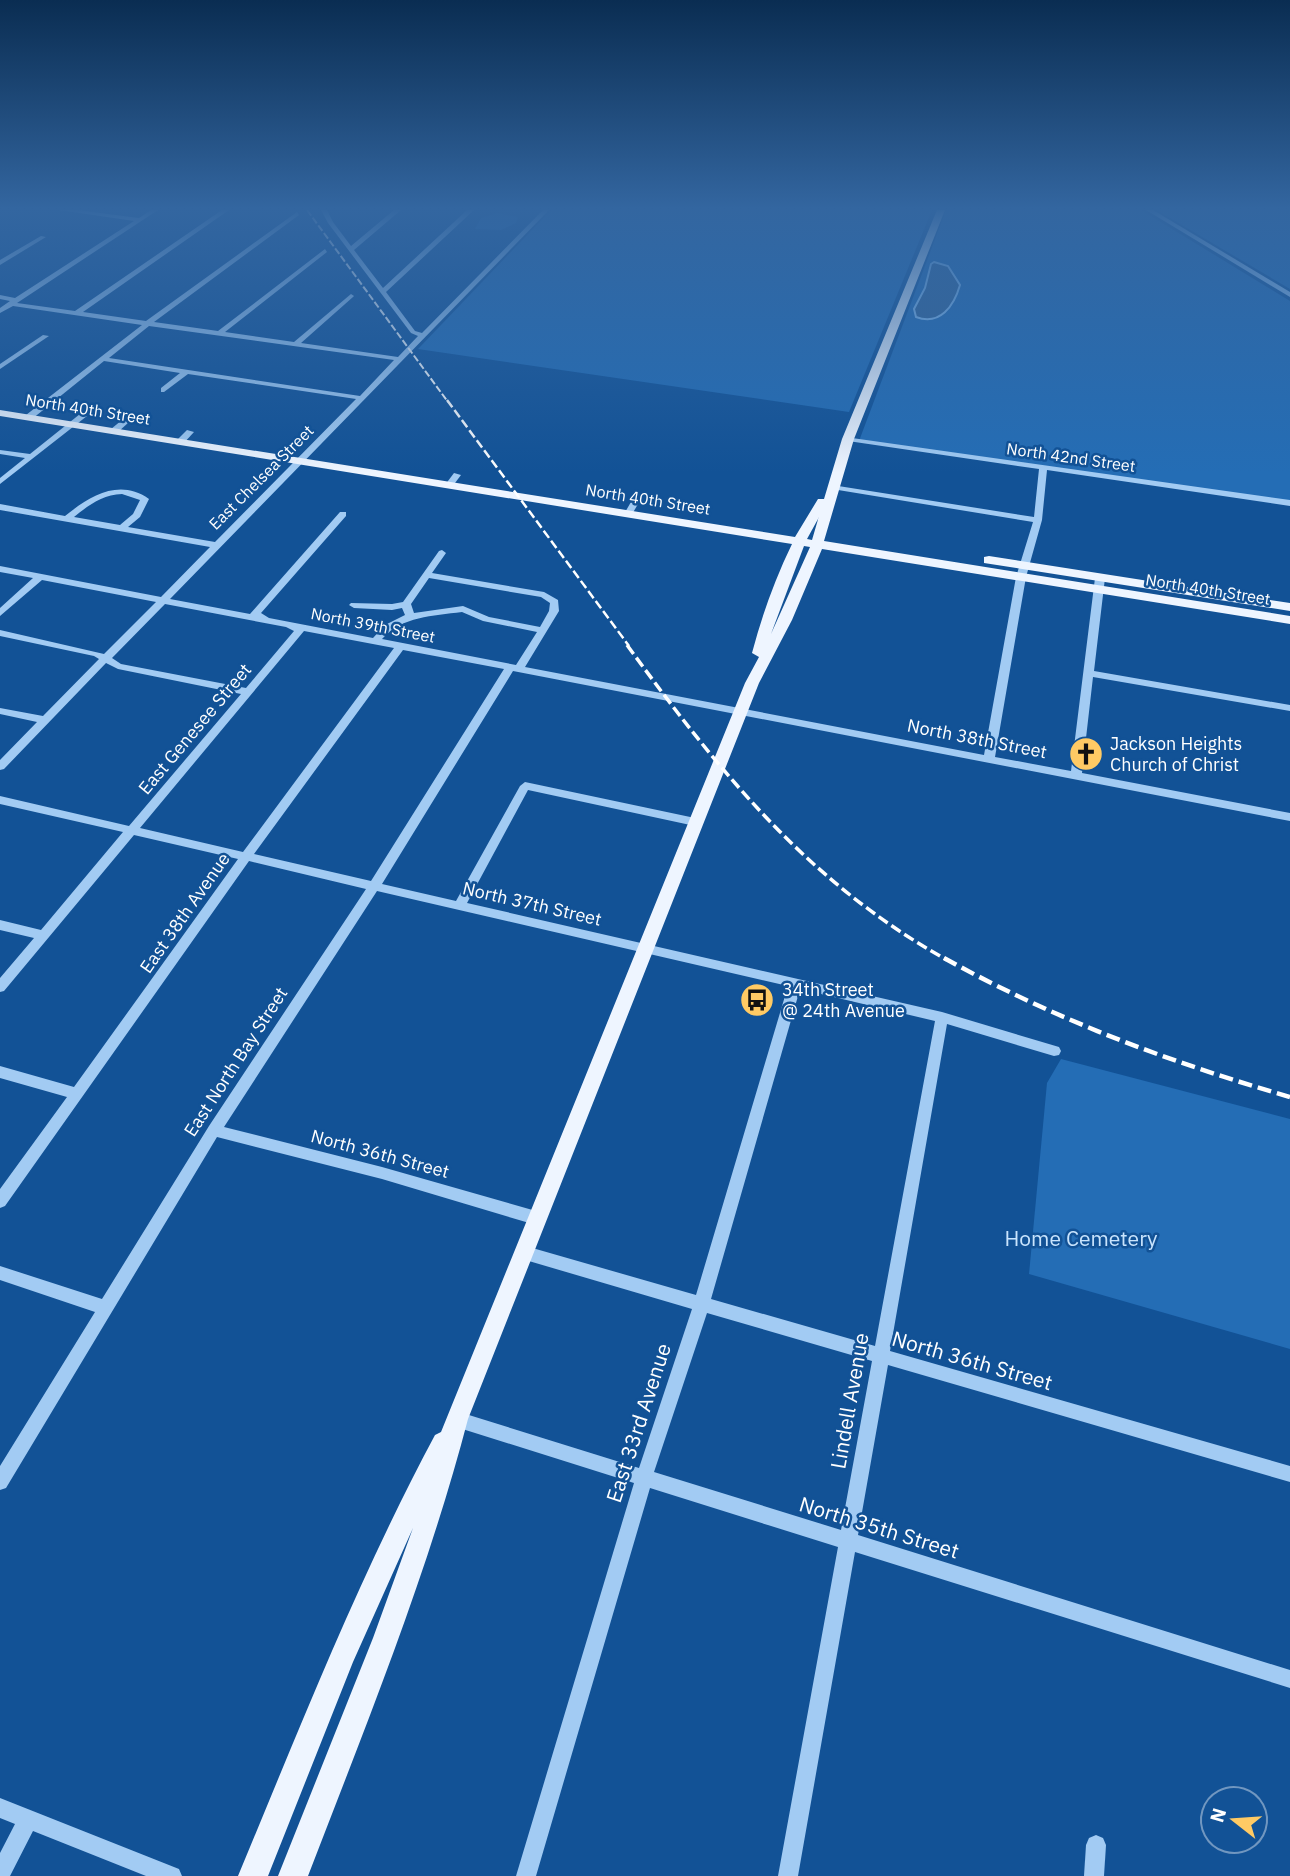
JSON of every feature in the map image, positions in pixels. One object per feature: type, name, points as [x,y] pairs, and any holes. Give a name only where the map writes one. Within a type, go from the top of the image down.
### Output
[{"type":"main road","points":[[293,1876],[429,1518],[456,1419],[752,683],[785,620],[819,539],[848,439],[905,298]]},
{"type":"main road","name":"North 40th Street","points":[[0,402],[190,432],[304,456]]},
{"type":"main road","name":"North 40th Street","points":[[0,413],[180,442],[304,456],[1253,608],[1290,620]]},
{"type":"main road","points":[[752,683],[772,610],[803,536],[832,487]]},
{"type":"main road","name":"North 40th Street","points":[[1253,608],[1290,607]]},
{"type":"main road","points":[[253,1876],[362,1611],[412,1500],[456,1419]]},
{"type":"street","points":[[3,298],[14,300],[13,302],[77,313],[399,359]]},
{"type":"street","points":[[0,310],[20,298]]},
{"type":"street","points":[[77,313],[99,298]]},
{"type":"street","points":[[29,417],[183,298]]},
{"type":"street","points":[[220,333],[265,298]]},
{"type":"street","points":[[296,344],[349,298]]},
{"type":"street","points":[[388,298],[413,332],[422,335]]},
{"type":"street","name":"East Chelsea Street","points":[[0,766],[459,298]]},
{"type":"street","points":[[0,367],[45,336]]},
{"type":"street","points":[[103,359],[361,398]]},
{"type":"street","points":[[164,390],[186,372]]},
{"type":"street","points":[[0,482],[83,415]]},
{"type":"street","points":[[114,431],[125,422]]},
{"type":"street","points":[[180,442],[190,432]]},
{"type":"street","name":"North 42nd Street","points":[[848,439],[1290,503]]},
{"type":"street","points":[[0,452],[31,457]]},
{"type":"street","points":[[989,759],[1022,571],[1038,520],[1043,467]]},
{"type":"street","points":[[832,487],[1038,520]]},
{"type":"street","points":[[68,518],[96,496],[107,492],[122,491],[145,499],[137,515],[123,527]]},
{"type":"street","points":[[0,507],[216,545]]},
{"type":"street","name":"East Genesee Street","points":[[0,987],[300,630],[256,614],[343,514]]},
{"type":"street","points":[[354,604],[392,607],[406,604],[442,553]]},
{"type":"street","name":"North 39th Street","points":[[0,569],[740,713]]},
{"type":"street","name":"East North Bay Street","points":[[0,1482],[214,1130],[556,606],[550,598],[425,575]]},
{"type":"street","points":[[0,612],[40,577]]},
{"type":"street","points":[[1076,776],[1100,584]]},
{"type":"street","points":[[406,604],[410,616]]},
{"type":"street","points":[[375,642],[388,627],[410,616],[463,609],[486,619],[542,630]]},
{"type":"street","points":[[0,633],[106,657],[118,666],[249,692]]},
{"type":"street","name":"East 38th Avenue","points":[[0,1202],[247,855],[400,647]]},
{"type":"street","points":[[1089,673],[1290,708]]},
{"type":"street","points":[[0,711],[45,720]]},
{"type":"street","name":"North 38th Street","points":[[740,713],[1290,817]]},
{"type":"street","points":[[460,905],[525,786],[695,822]]},
{"type":"street","name":"North 37th Street","points":[[0,800],[942,1017],[1054,1051]]},
{"type":"street","points":[[0,925],[43,935]]},
{"type":"street","name":"East 33rd Avenue","points":[[526,1876],[644,1478],[701,1306],[795,983]]},
{"type":"street","name":"Lindell Avenue","points":[[788,1876],[942,1017]]},
{"type":"street","points":[[0,1072],[78,1094]]},
{"type":"street","name":"North 36th Street","points":[[214,1130],[382,1172],[536,1217]]},
{"type":"street","name":"North 36th Street","points":[[522,1252],[701,1306],[1290,1474]]},
{"type":"street","points":[[0,1273],[106,1308]]},
{"type":"street","name":"North 35th Street","points":[[456,1419],[1290,1679]]},
{"type":"street","points":[[0,1808],[172,1876]]},
{"type":"street","points":[[0,1874],[28,1820]]},
{"type":"street","points":[[1094,1876],[1096,1845]]},
{"type":"green space","points":[[467,298],[896,298],[849,412],[418,349]]},
{"type":"green space","points":[[913,298],[1284,298],[1290,301],[1290,503],[859,441]]},
{"type":"green space","name":"Home Cemetery","points":[[1061,1059],[1290,1119],[1290,1349],[1029,1274],[1047,1083]]},
{"type":"shaded area","points":[[920,298],[955,298],[945,312],[932,319],[916,317],[914,309]]},
{"type":"railway","points":[[371,298],[448,402]]},
{"type":"railway","points":[[447,400],[629,646]]},
{"type":"railway","points":[[627,645],[697,737],[769,821],[851,896],[947,960]]},
{"type":"railway","points":[[944,958],[1070,1020],[1156,1054],[1290,1097]]},
{"type":"place","name":"Jackson Heights Church of Christ","points":[[1086,754]]},
{"type":"place","name":"34th Street @ 24th Avenue","points":[[757,1000]]}]
